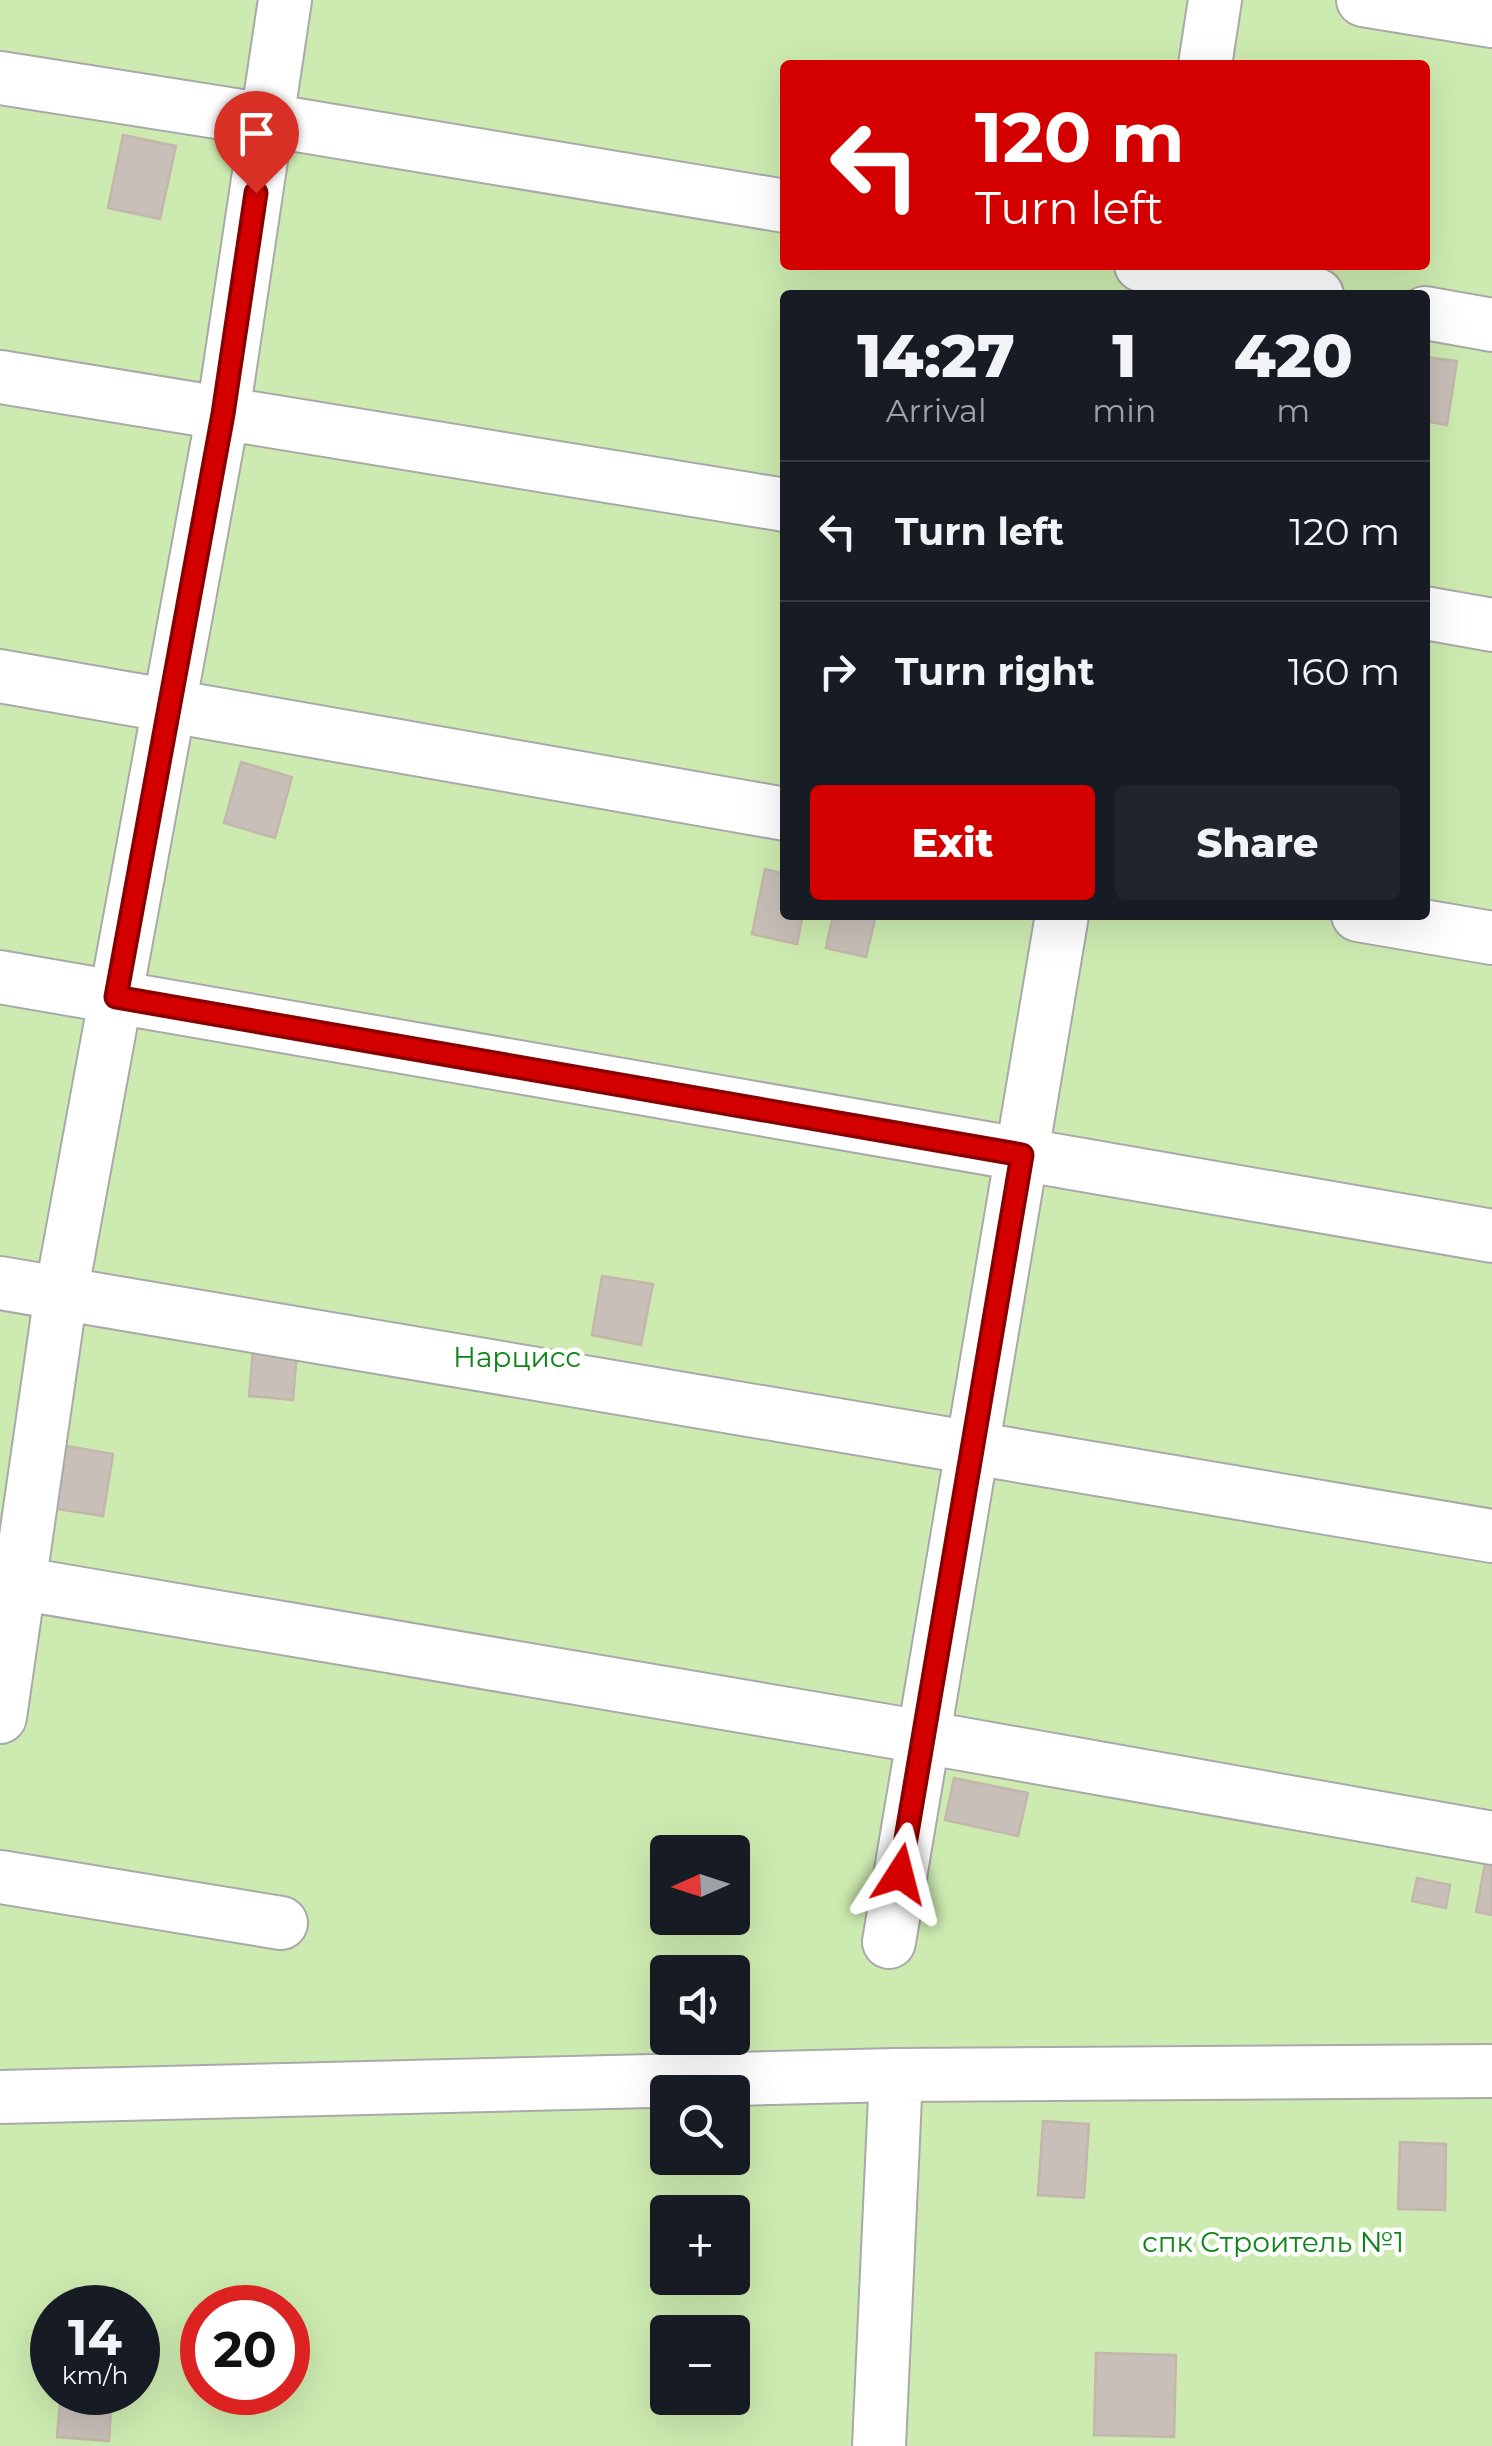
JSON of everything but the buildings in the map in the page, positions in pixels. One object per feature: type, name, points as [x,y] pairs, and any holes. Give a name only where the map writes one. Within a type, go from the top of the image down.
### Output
[{"type":"lane","points":[[0,1717],[10,1581],[223,414],[285,0]]},
{"type":"lane","points":[[1205,60],[1215,0]]},
{"type":"lane","points":[[1363,0],[1492,21]]},
{"type":"lane","points":[[0,78],[780,205]]},
{"type":"lane","points":[[1163,274],[1281,290]]},
{"type":"lane","points":[[1430,314],[1492,325]]},
{"type":"lane","points":[[0,377],[780,504]]},
{"type":"lane","points":[[1430,614],[1492,625]]},
{"type":"lane","points":[[0,676],[780,813]]},
{"type":"lane","points":[[889,1942],[1061,920]]},
{"type":"lane","points":[[1387,920],[1492,938]]},
{"type":"lane","points":[[0,977],[1492,1236]]},
{"type":"lane","points":[[0,1283],[1492,1536]]},
{"type":"lane","points":[[10,1581],[1492,1838]]},
{"type":"lane","points":[[0,1876],[282,1922]]},
{"type":"lane","points":[[0,2097],[896,2075],[1492,2071]]},
{"type":"lane","points":[[879,2446],[896,2075]]},
{"type":"green space","name":"Нарцисс","points":[[0,0],[1492,0],[1492,2446],[0,2446]]},
{"type":"route","points":[[256,193],[223,414],[116,997],[1022,1155],[900,1874]]},
{"type":"park label","name":"спк Строитель №1","points":[[1273,2242]]}]
